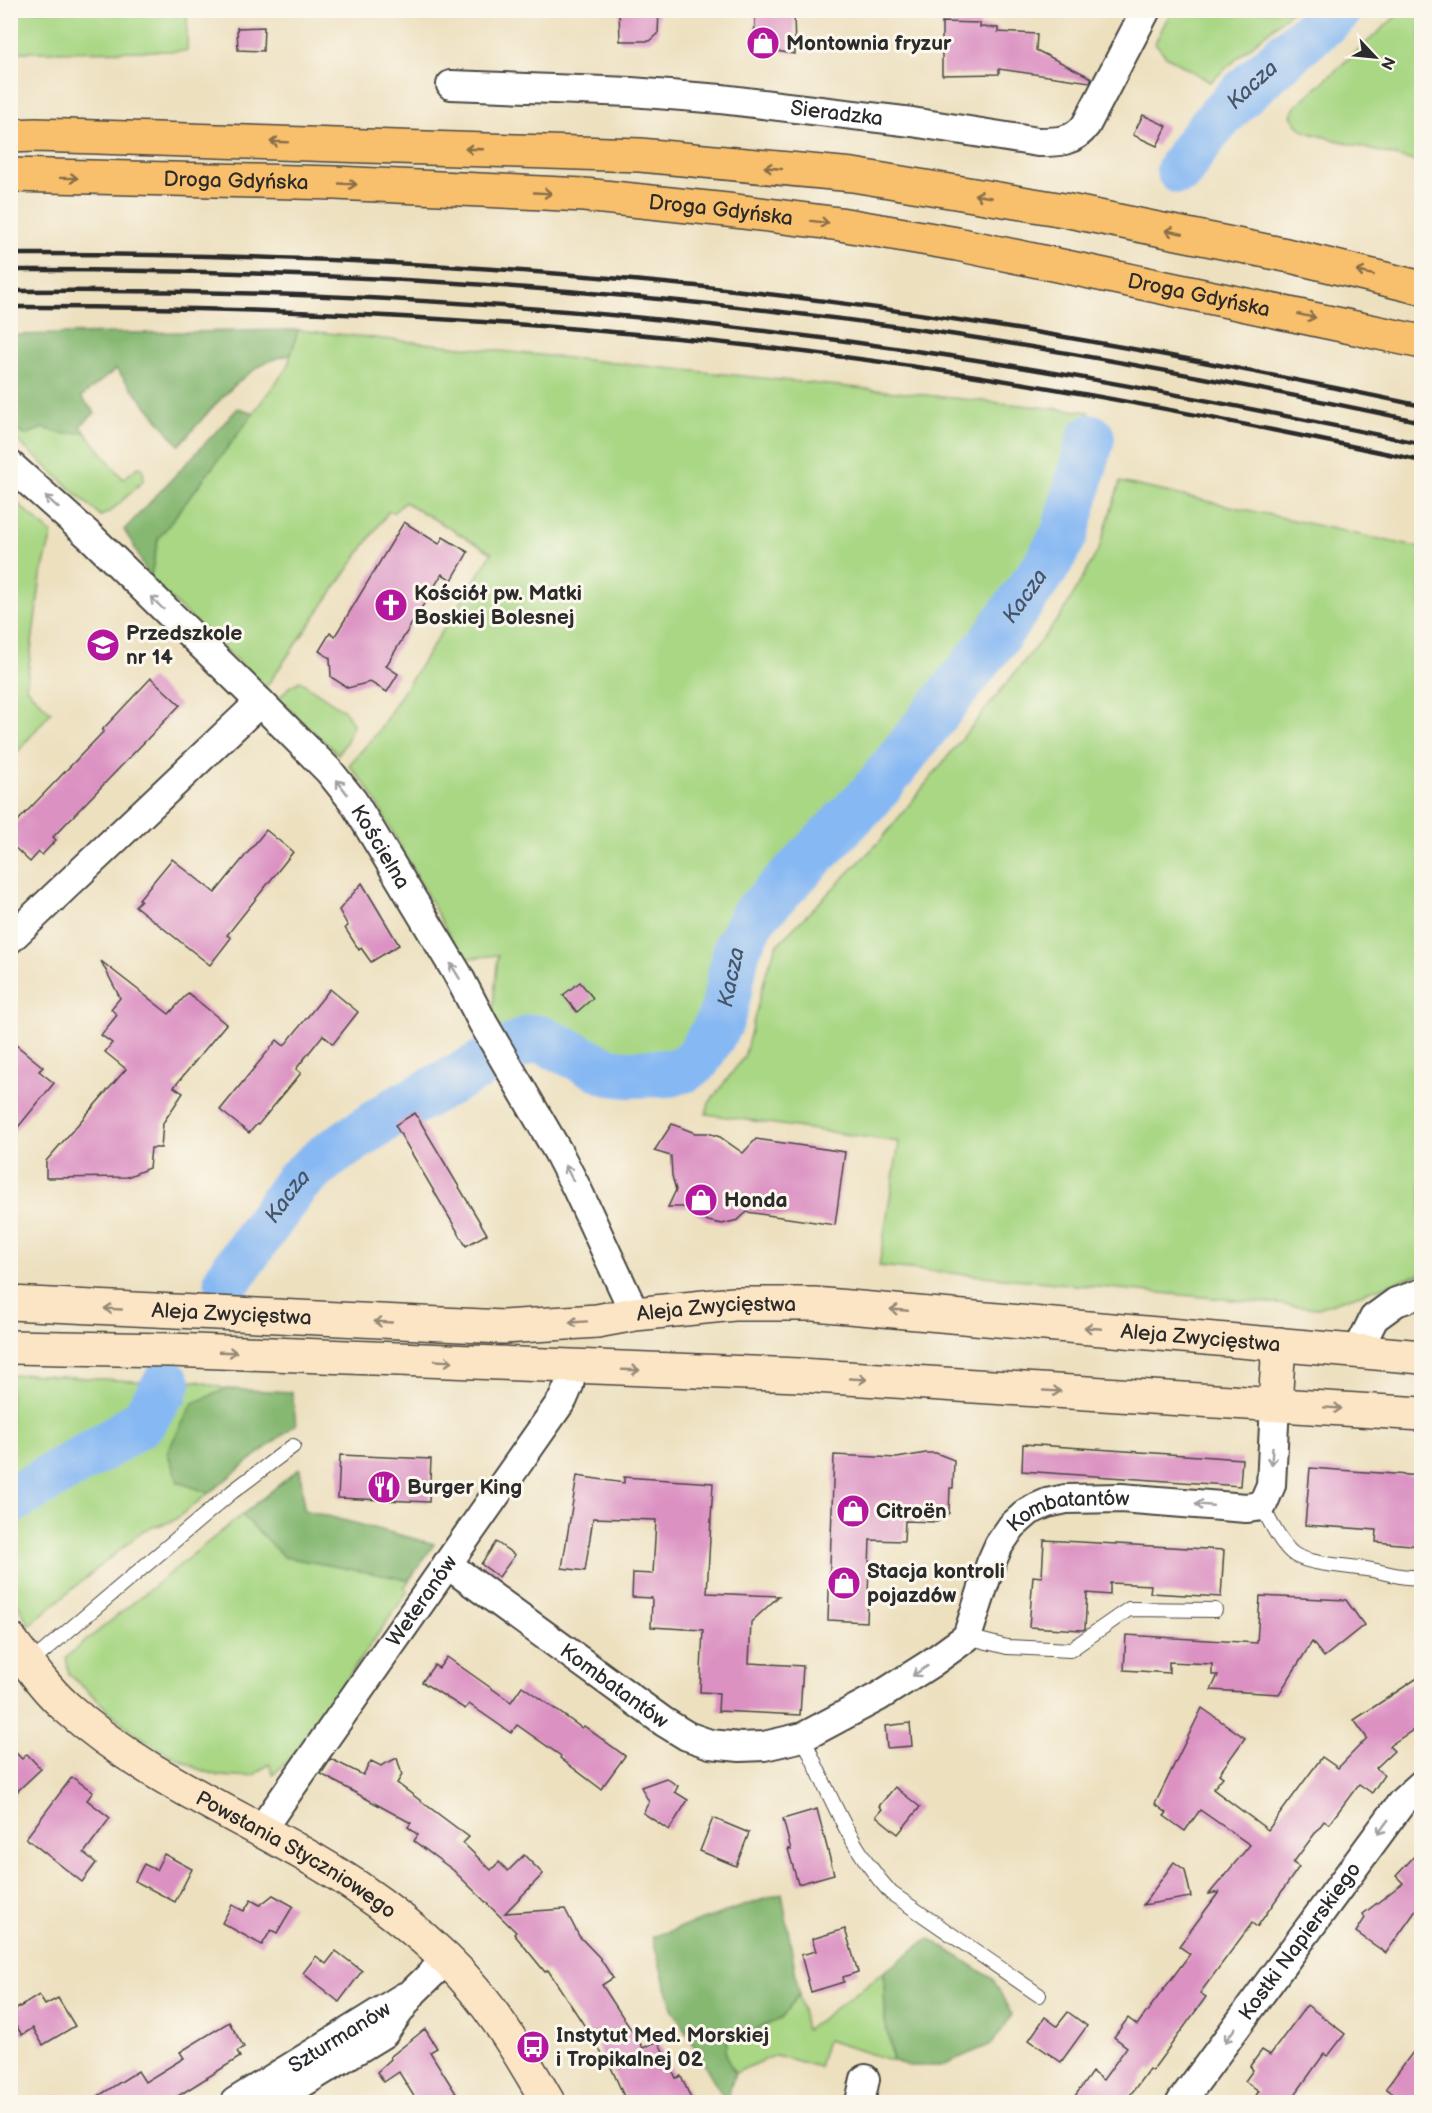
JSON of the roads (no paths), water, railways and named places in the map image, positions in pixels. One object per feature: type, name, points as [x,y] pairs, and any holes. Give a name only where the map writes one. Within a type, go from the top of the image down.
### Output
[{"type":"main road","name":"Droga Gdyńska","points":[[10,136],[317,143],[640,155],[853,175],[1064,210],[1286,255],[1422,288]]},
{"type":"main road","name":"Droga Gdyńska","points":[[10,175],[335,183],[548,193],[727,210],[840,224],[957,244],[1422,342]]},
{"type":"main road","name":"Aleja Zwycięstwa","points":[[10,1303],[503,1327],[597,1321],[635,1314],[734,1304],[814,1304],[1422,1357]]},
{"type":"main road","points":[[1275,1404],[1279,1344]]},
{"type":"main road","name":"Aleja Zwycięstwa","points":[[10,1347],[170,1350],[811,1376],[1422,1414]]},
{"type":"main road","name":"Powstania Styczniowego","points":[[20,1652],[63,1705],[108,1742],[146,1768],[261,1830],[358,1888],[399,1918],[447,1959],[482,2001],[521,2055],[548,2103]]},
{"type":"street","name":"Sieradzka","points":[[451,85],[631,92],[721,99],[912,122],[1038,142],[1059,142],[1080,133],[1086,125],[1146,10]]},
{"type":"street","name":"Kościelna","points":[[10,465],[93,540],[260,702],[329,771],[353,801],[457,973],[577,1189],[635,1314]]},
{"type":"street","points":[[10,939],[260,702]]},
{"type":"street","points":[[1357,1352],[1374,1318],[1396,1302],[1422,1293]]},
{"type":"street","name":"Weteranów","points":[[261,1830],[563,1399],[573,1368]]},
{"type":"street","points":[[1262,1506],[1271,1485],[1275,1404]]},
{"type":"street","name":"Kombatantów","points":[[447,1564],[664,1722],[687,1736],[710,1744],[740,1748],[764,1746],[803,1737],[878,1697],[967,1637],[999,1545],[1012,1526],[1029,1511],[1047,1503],[1066,1499],[1121,1498],[1246,1508],[1262,1506]]},
{"type":"street","name":"Kostki Napierskiego","points":[[1181,2103],[1401,1802],[1422,1784]]},
{"type":"street","name":"Szturmanów","points":[[270,2103],[384,2033],[413,1992],[447,1959]]},
{"type":"street","name":"Szturmanów","points":[[235,2103],[413,1992]]},
{"type":"lane","points":[[20,1652],[293,1446]]},
{"type":"lane","points":[[1262,1506],[1279,1537],[1294,1555],[1308,1560],[1410,1578],[1422,1577]]},
{"type":"lane","points":[[967,1637],[1007,1647],[1070,1650],[1129,1609],[1215,1610]]},
{"type":"lane","points":[[803,1737],[828,1791],[874,1875],[891,1893],[1039,1995]]},
{"type":"waterway","name":"Kacza","points":[[1180,170],[1195,147],[1232,104],[1273,65],[1338,10]]},
{"type":"waterway","name":"Kacza","points":[[228,1279],[297,1182],[326,1157],[395,1111],[526,1041],[533,1038],[543,1040],[609,1072],[670,1073],[684,1069],[696,1061],[719,1024],[737,948],[753,917],[874,792],[993,641],[1047,565],[1065,533],[1091,438]]},
{"type":"waterway","name":"Kacza","points":[[10,1501],[110,1443],[143,1421],[167,1383]]},
{"type":"waterway","points":[[150,1409],[183,1400]]},
{"type":"railway","points":[[10,254],[182,255],[353,261],[525,271],[696,286],[878,308],[1060,336],[1241,369],[1422,406]]},
{"type":"railway","points":[[10,270],[243,273],[359,278],[475,284],[706,304],[937,332],[1059,351],[1422,422]]},
{"type":"railway","points":[[10,291],[126,291],[359,297],[591,313],[706,324],[937,354],[1058,373],[1422,444]]},
{"type":"railway","points":[[10,307],[116,307],[327,313],[537,326],[747,345],[924,368],[1066,391],[1209,417],[1422,461]]},
{"type":"place","name":"Montownia fryzur","points":[[763,43]]},
{"type":"place","name":"Kościół pw. Matki Boskiej Bolesnej","points":[[391,605]]},
{"type":"place","name":"Przedszkole nr 14","points":[[103,645]]},
{"type":"place","name":"Honda","points":[[701,1200]]},
{"type":"place","name":"Burger King","points":[[384,1487]]},
{"type":"place","name":"Citroën","points":[[853,1511]]},
{"type":"place","name":"Stacja kontroli pojazdów","points":[[844,1583]]},
{"type":"place","name":"Instytut Med. Morskiej i Tropikalnej 02","points":[[533,2047]]}]
